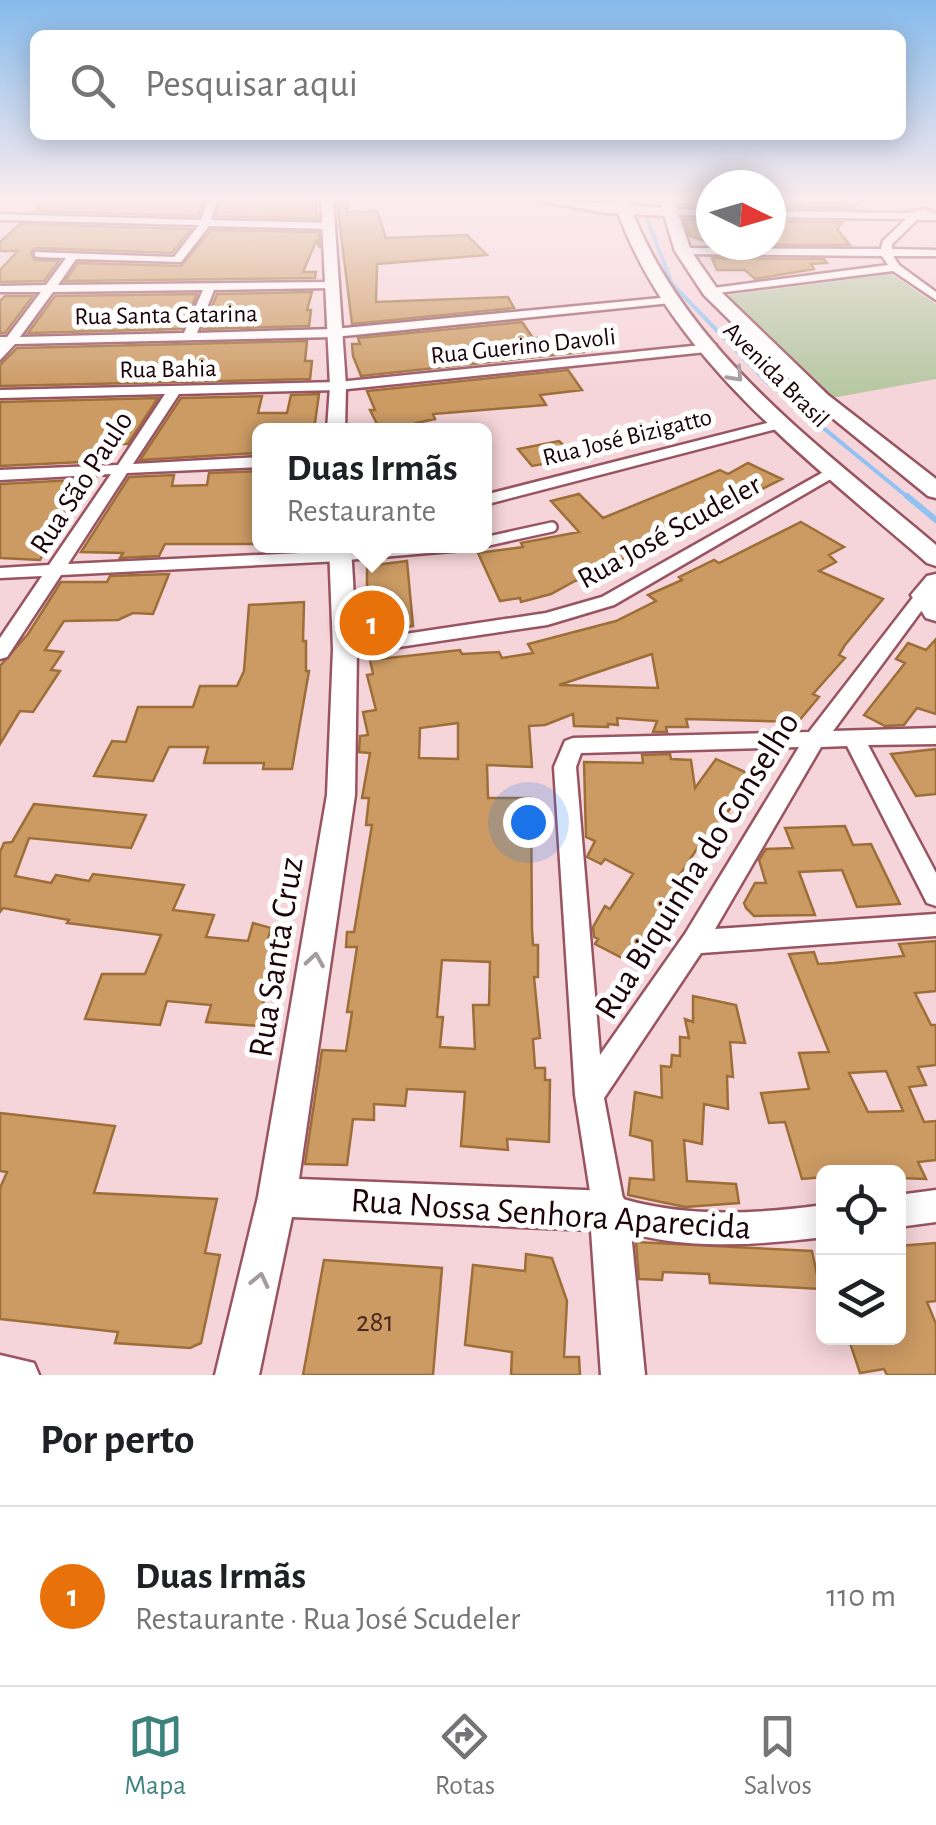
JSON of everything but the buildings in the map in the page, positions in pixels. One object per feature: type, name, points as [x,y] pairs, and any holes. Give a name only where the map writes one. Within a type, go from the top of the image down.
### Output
[{"type":"main road","name":"Avenida Brasil","points":[[644,262],[670,300],[783,423],[936,558]]},
{"type":"main road","name":"Avenida Brasil","points":[[691,262],[710,290],[810,389],[936,491]]},
{"type":"street","points":[[0,356],[6,341],[68,262]]},
{"type":"street","points":[[331,262],[336,423]]},
{"type":"street","points":[[892,262],[936,297]]},
{"type":"street","points":[[910,262],[936,286]]},
{"type":"street","points":[[710,290],[896,268]]},
{"type":"street","points":[[0,289],[332,285]]},
{"type":"street","points":[[189,336],[210,287]]},
{"type":"street","name":"Rua Santa Catarina","points":[[6,341],[334,333],[670,300]]},
{"type":"street","name":"Rua Guerino Davoli","points":[[338,386],[712,348]]},
{"type":"street","name":"Rua Bahia","points":[[0,394],[338,386]]},
{"type":"street","name":"Rua São Paulo","points":[[0,653],[174,391]]},
{"type":"street","name":"Rua José Bizigatto","points":[[492,498],[783,423]]},
{"type":"street","points":[[0,475],[252,462]]},
{"type":"street","name":"Rua José Scudeler","points":[[345,649],[528,623],[608,601],[836,470]]},
{"type":"street","points":[[0,572],[295,553]]},
{"type":"street","name":"Rua Santa Cruz","points":[[237,1375],[278,1197],[341,795],[345,649],[340,553]]},
{"type":"street","name":"Rua Biquinha do Conselho","points":[[589,1095],[694,942],[814,740],[932,596]]},
{"type":"street","points":[[623,1375],[609,1211],[589,1095],[565,767],[570,749],[936,736]]},
{"type":"street","points":[[854,740],[936,896]]},
{"type":"street","points":[[694,942],[936,924]]},
{"type":"street","name":"Rua Nossa Senhora Aparecida","points":[[278,1197],[609,1211],[647,1224],[778,1228],[816,1222]]},
{"type":"street","points":[[906,1210],[936,1206]]},
{"type":"street","points":[[0,1372],[22,1375]]},
{"type":"lane","points":[[492,540],[552,527]]},
{"type":"green space","points":[[891,274],[936,304],[936,379],[832,398],[721,296]]},
{"type":"waterway","points":[[664,262],[672,284],[766,381],[910,499]]},
{"type":"waterway","points":[[907,496],[936,520]]},
{"type":"place","name":"Duas Irmãs","points":[[372,623]]}]
